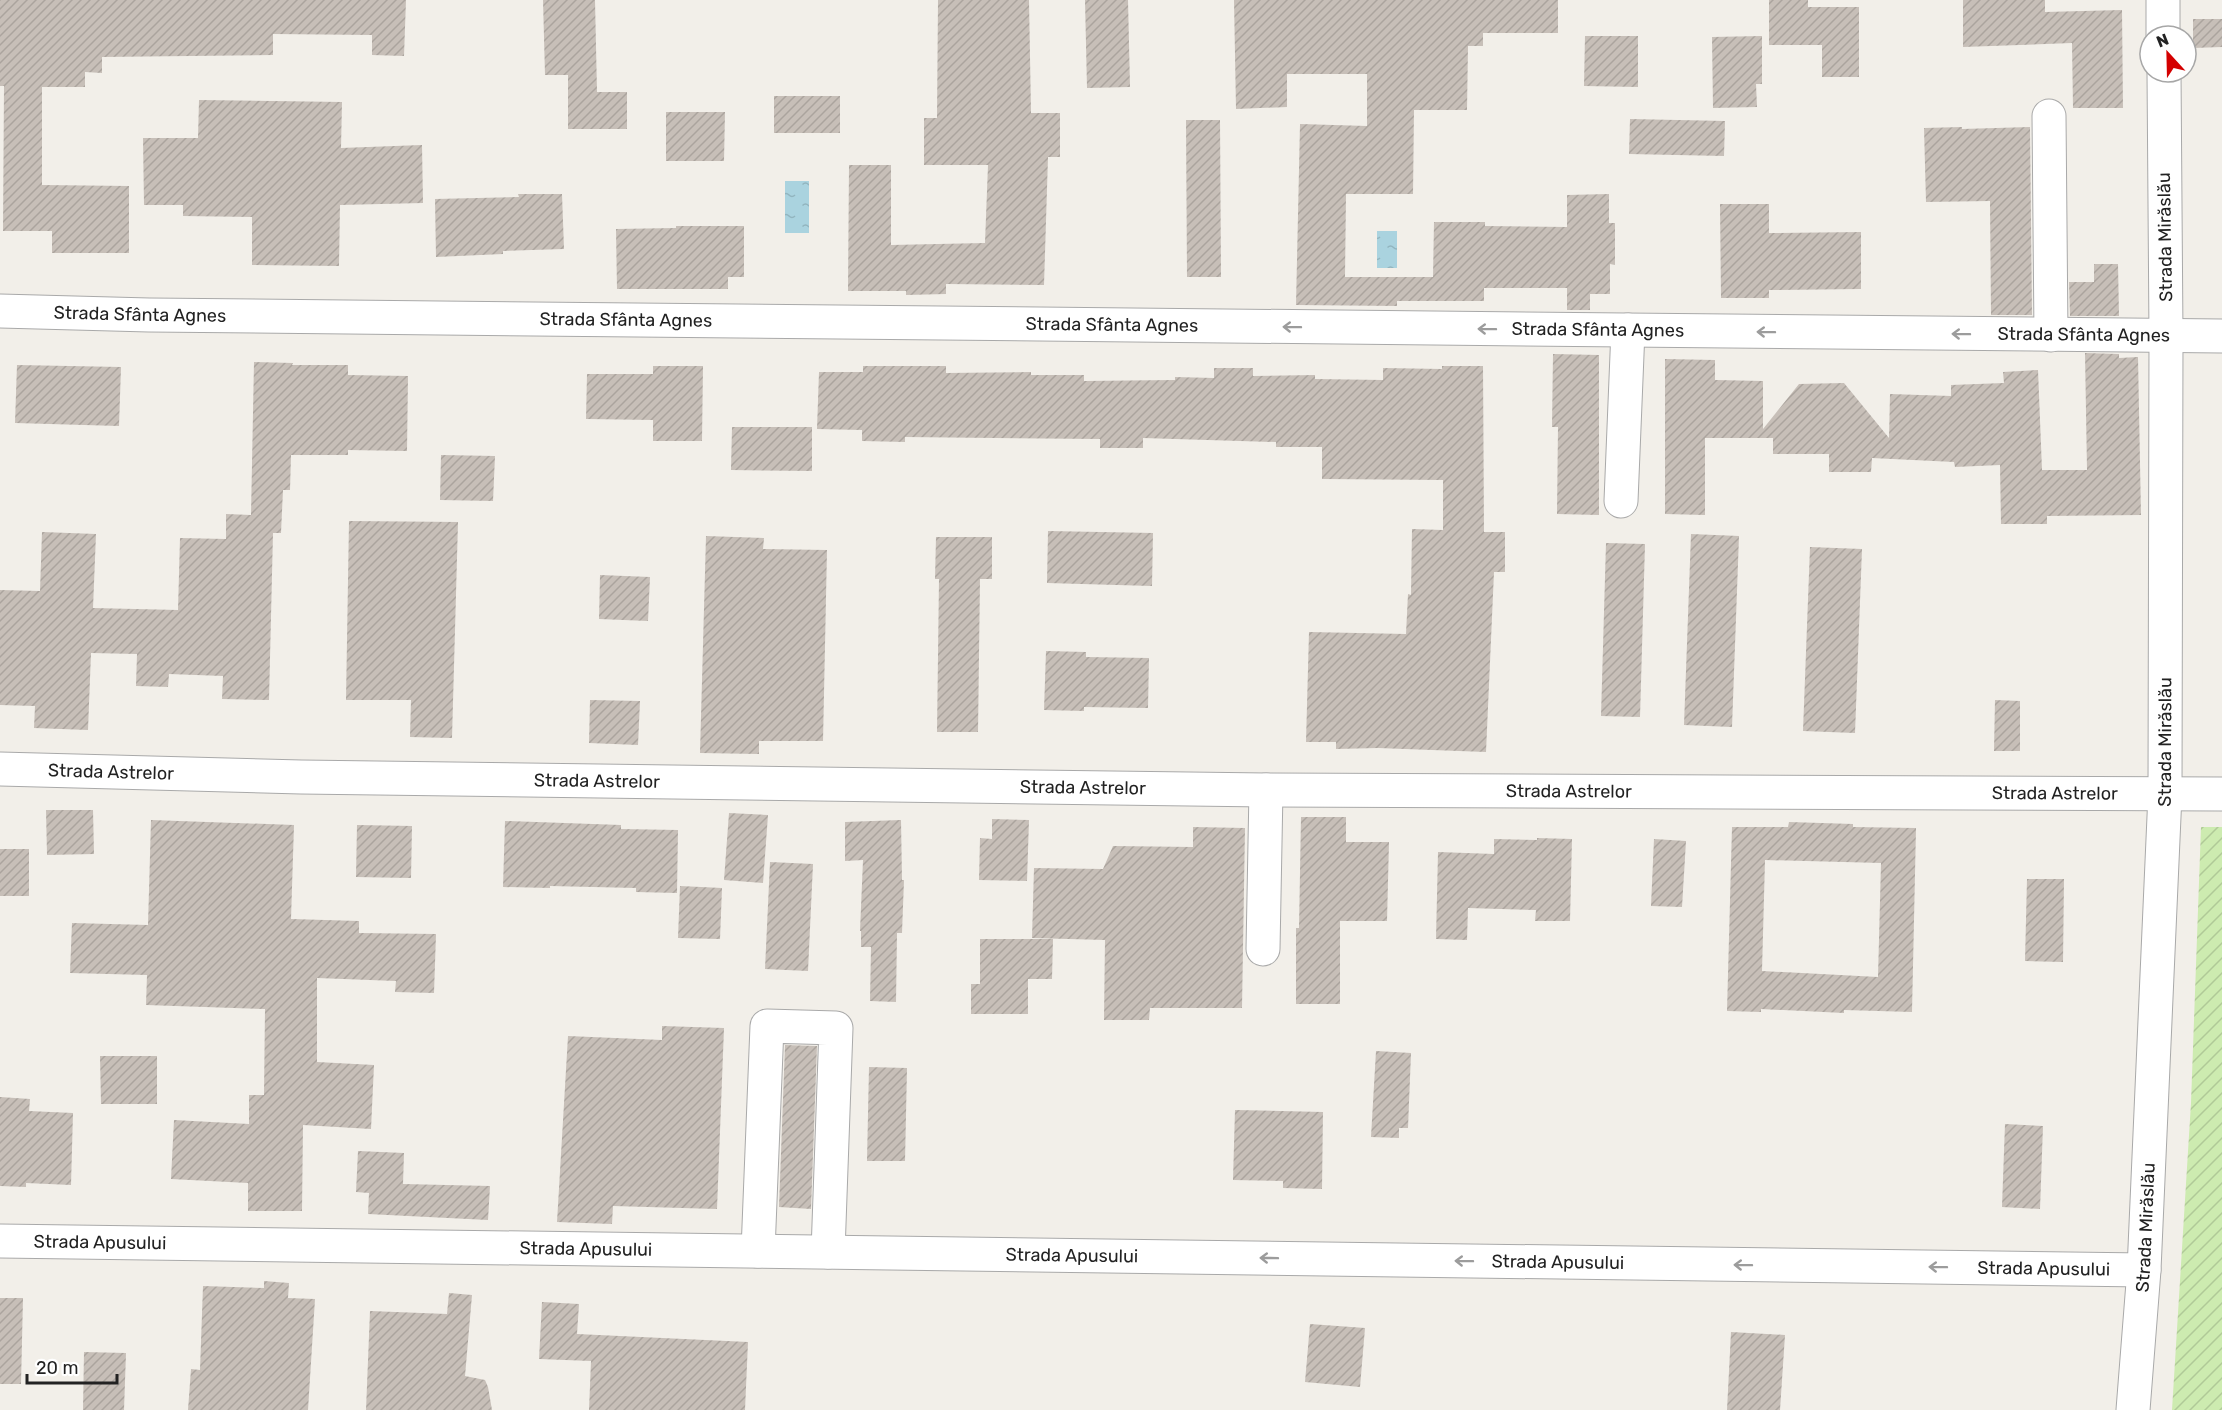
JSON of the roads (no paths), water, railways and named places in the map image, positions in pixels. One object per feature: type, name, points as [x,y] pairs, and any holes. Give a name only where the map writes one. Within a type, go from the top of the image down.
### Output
[{"type":"street","points":[[2163,0],[2163,24]]},
{"type":"street","name":"Strada Mirăslău","points":[[2133,1410],[2144,1270],[2165,794],[2164,84]]},
{"type":"street","points":[[2049,116],[2051,335]]},
{"type":"street","name":"Strada Sfânta Agnes","points":[[0,311],[2222,336]]},
{"type":"street","points":[[1621,501],[1628,330]]},
{"type":"street","name":"Strada Astrelor","points":[[0,769],[301,777],[1266,790],[2222,794]]},
{"type":"street","points":[[1263,949],[1266,790]]},
{"type":"street","points":[[758,1251],[767,1026],[836,1028],[828,1252]]},
{"type":"street","name":"Strada Apusului","points":[[0,1241],[2144,1270]]},
{"type":"water","points":[[785,181],[809,181],[809,233],[785,233]]},
{"type":"water","points":[[1377,231],[1397,231],[1397,268],[1377,268]]}]
